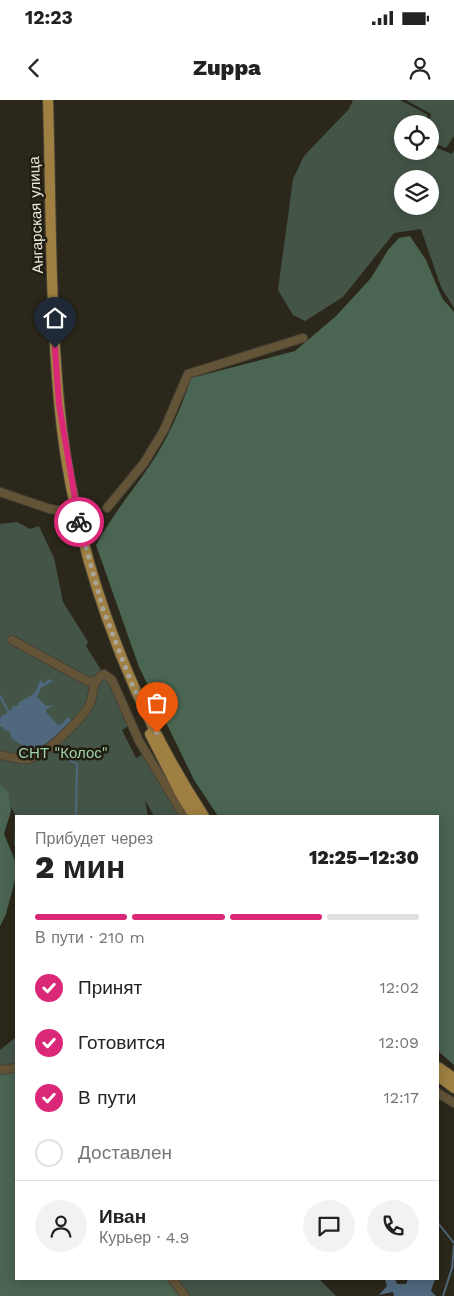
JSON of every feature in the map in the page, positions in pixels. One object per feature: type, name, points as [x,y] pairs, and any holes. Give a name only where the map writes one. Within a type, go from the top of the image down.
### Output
[{"type":"main road","name":"Ангарская улица","points":[[48,100],[54,329],[59,404],[74,500],[103,609],[132,684],[180,778],[203,815]]},
{"type":"main road","name":"Ангарская улица","points":[[54,329],[53,404],[70,512],[85,570],[126,684],[165,764],[193,815]]},
{"type":"main road","points":[[439,1068],[454,1078]]},
{"type":"main road","points":[[439,1077],[454,1088]]},
{"type":"street","points":[[106,508],[144,463],[164,430],[188,374],[303,338]]},
{"type":"street","points":[[0,492],[50,509],[70,512]]},
{"type":"street","points":[[12,640],[87,681],[95,682]]},
{"type":"street","points":[[0,755],[29,760],[44,751],[78,722],[90,704],[95,682],[99,676],[104,674],[112,680],[140,741],[183,815]]},
{"type":"street","points":[[0,1070],[15,1068]]},
{"type":"street","points":[[439,1094],[454,1103]]},
{"type":"street","points":[[173,1280],[185,1296]]},
{"type":"green space","points":[[353,100],[400,100],[428,115],[394,115],[394,160],[439,160],[439,149],[452,154],[454,150],[454,308],[441,287],[421,229],[394,233],[343,297],[305,321],[293,315],[278,290],[293,179],[304,156],[349,109]]},
{"type":"green space","points":[[406,100],[454,100],[454,136],[446,148],[439,145],[439,115],[431,114]]},
{"type":"green space","points":[[410,236],[426,260],[442,298],[454,312],[454,1065],[439,1052],[439,815],[217,815],[194,780],[139,667],[96,545],[114,515],[161,447],[178,413],[191,378],[295,351],[336,316],[371,278],[388,250],[399,238]]},
{"type":"green space","name":"СНТ \"Колос\"","points":[[17,522],[30,529],[39,526],[54,558],[63,602],[88,642],[86,646],[109,683],[128,726],[122,730],[136,758],[142,755],[178,815],[153,815],[145,800],[148,815],[15,815],[15,846],[14,845],[15,814],[0,790],[0,524]]},
{"type":"green space","points":[[0,784],[8,792],[11,811],[4,834],[15,861],[15,880],[6,914],[0,926]]},
{"type":"green space","points":[[15,1038],[15,1063],[0,1067],[0,1050]]},
{"type":"green space","points":[[15,1070],[15,1280],[174,1280],[186,1296],[0,1296],[0,1071]]},
{"type":"green space","points":[[174,1280],[320,1280],[336,1296],[186,1296]]},
{"type":"water","points":[[41,678],[41,682],[44,683],[49,679],[53,681],[41,688],[37,697],[46,706],[55,705],[47,709],[46,712],[58,725],[62,724],[68,717],[72,721],[39,750],[29,753],[25,745],[12,739],[10,732],[0,726],[0,718],[7,714],[7,710],[12,710],[12,707],[19,705],[18,703],[35,693]]},
{"type":"water","points":[[385,1280],[395,1280],[397,1284],[406,1284],[408,1280],[435,1280],[431,1291],[436,1296],[394,1296],[393,1292],[379,1295],[387,1286]]},
{"type":"waterway","points":[[0,696],[8,711]]},
{"type":"waterway","points":[[57,752],[77,764],[76,815]]},
{"type":"waterway","points":[[439,1224],[454,1243]]},
{"type":"waterway","points":[[443,1296],[452,1268],[454,1246]]},
{"type":"way so far","points":[[79,522],[103,609],[132,684],[157,733]]},
{"type":"route","points":[[55,348],[59,404],[79,522]]}]
